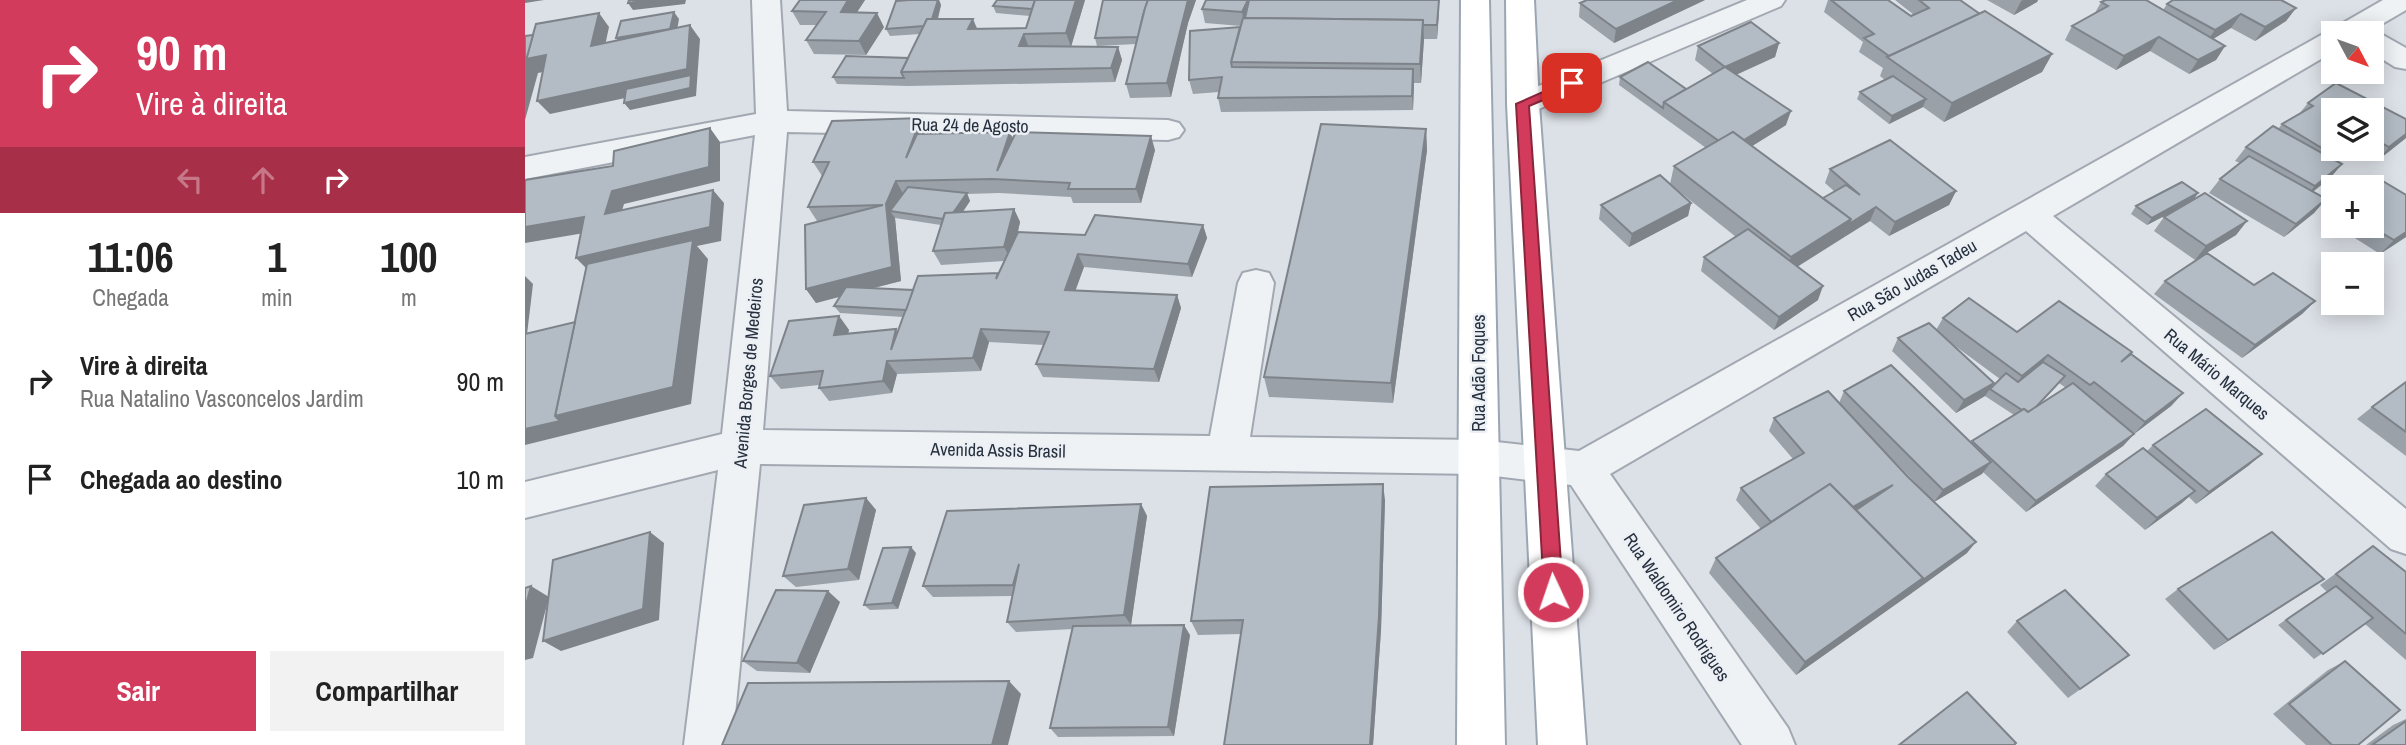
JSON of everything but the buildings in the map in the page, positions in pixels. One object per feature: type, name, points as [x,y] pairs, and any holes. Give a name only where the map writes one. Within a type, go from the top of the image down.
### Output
[{"type":"main road","name":"Rua Adão Foques","points":[[1475,0],[1481,745]]},
{"type":"main road","points":[[1520,0],[1523,104],[1565,467],[1562,745]]},
{"type":"street","name":"Avenida Borges de Medeiros","points":[[708,745],[741,447],[772,121],[767,0]]},
{"type":"street","points":[[1523,104],[1771,0]]},
{"type":"street","name":"Rua São Judas Tadeu","points":[[2372,21],[2403,0]]},
{"type":"street","points":[[2384,50],[2406,60]]},
{"type":"street","name":"Rua São Judas Tadeu","points":[[1565,467],[2321,52]]},
{"type":"street","name":"Rua 24 de Agosto","points":[[525,168],[772,121],[1168,130]]},
{"type":"street","name":"Rua Mário Marques","points":[[2027,214],[2406,535]]},
{"type":"street","points":[[1227,454],[1256,283]]},
{"type":"street","name":"Avenida Assis Brasil","points":[[525,500],[741,447],[1478,457]]},
{"type":"street","points":[[1478,457],[1565,467]]},
{"type":"street","name":"Rua Waldomiro Rodrigues","points":[[1565,467],[1771,745]]},
{"type":"route","points":[[1553,592],[1523,104],[1572,83]]}]
